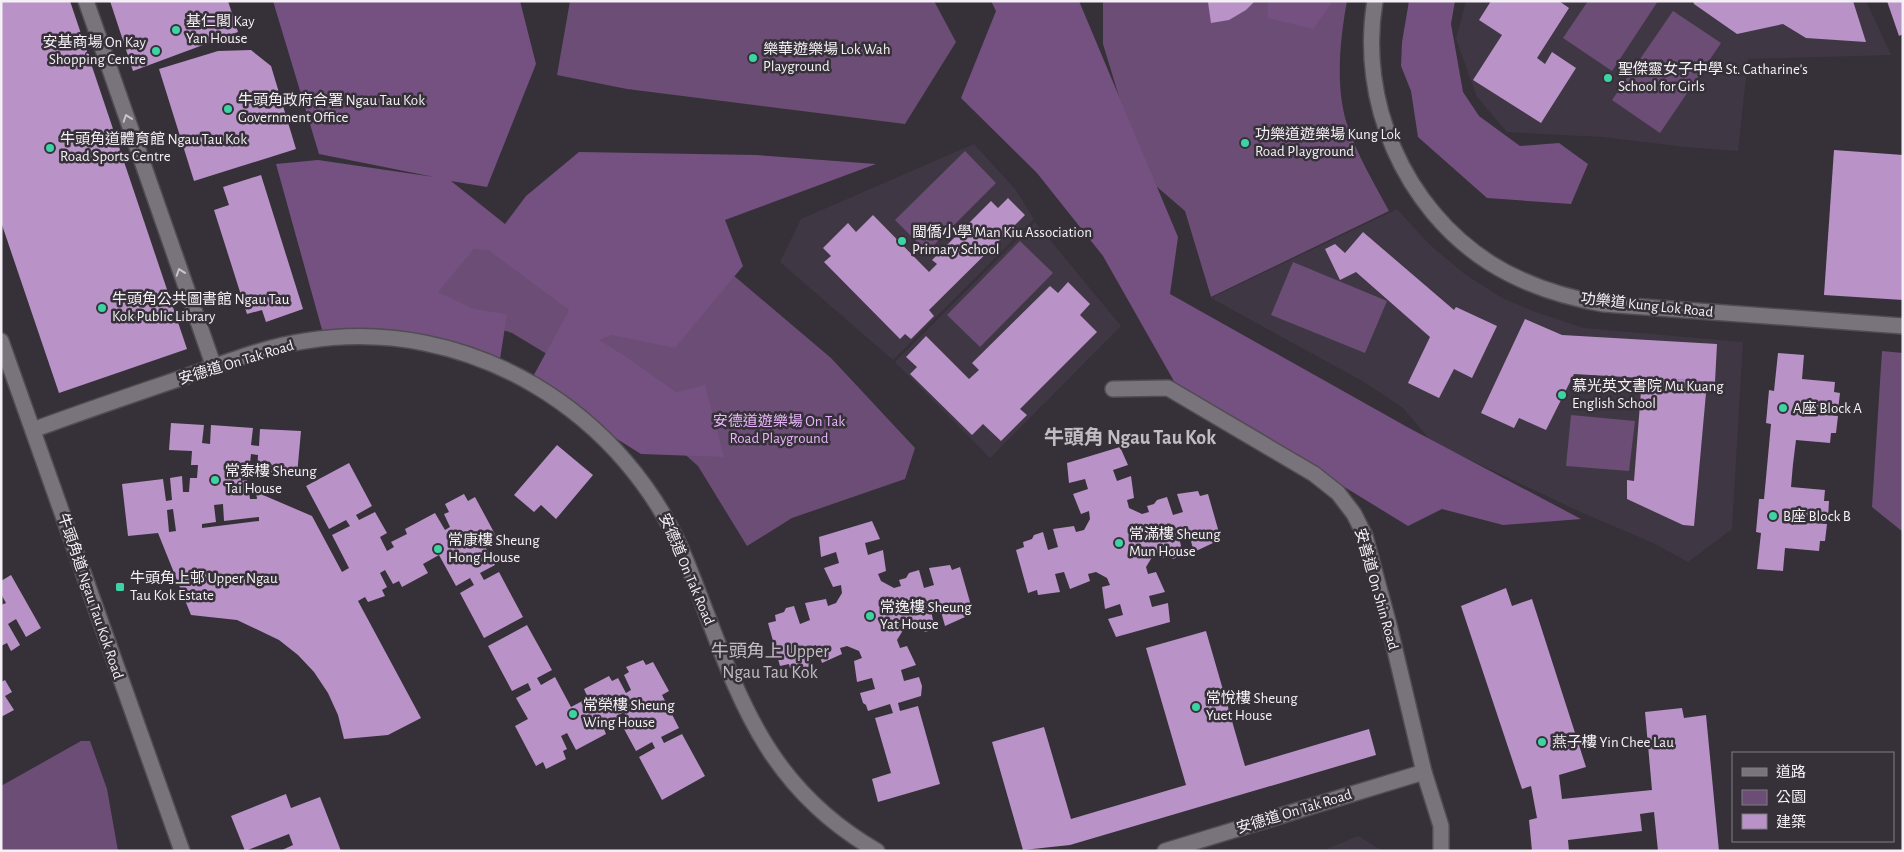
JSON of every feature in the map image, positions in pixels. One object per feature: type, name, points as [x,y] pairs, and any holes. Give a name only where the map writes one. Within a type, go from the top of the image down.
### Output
[{"type":"street","points":[[86,1],[214,367]]},
{"type":"street","name":"功樂道 Kung Lok Road","points":[[1376,1],[1372,36],[1375,85],[1379,108],[1396,154],[1420,196],[1435,215],[1452,233],[1490,263],[1518,279],[1556,294],[1603,304],[1903,326]]},
{"type":"street","name":"安德道 On Tak Road","points":[[33,430],[256,352],[306,340],[356,337],[406,340],[459,351],[487,361],[531,383],[574,411],[630,465],[650,489],[663,511],[684,556],[737,690],[752,721],[778,764],[812,804],[855,838],[877,851]]},
{"type":"street","name":"牛頭角道 Ngau Tau Kok Road","points":[[1,341],[182,851]]},
{"type":"street","name":"安善道 On Shin Road","points":[[1113,389],[1168,388],[1314,474],[1338,493],[1354,514],[1364,536],[1389,625],[1424,772],[1441,826],[1441,851]]},
{"type":"street","name":"安德道 On Tak Road","points":[[1164,851],[1424,772]]},
{"type":"shaded area","points":[[273,1],[520,1],[536,64],[487,187],[451,181],[505,224],[526,196],[579,152],[756,155],[876,164],[725,220],[743,266],[675,348],[611,335],[599,340],[676,392],[705,385],[724,457],[641,454],[529,384],[569,310],[488,250],[474,249],[438,292],[474,309],[507,314],[498,372],[465,349],[324,337],[276,164],[318,160],[434,177],[319,154]]},
{"type":"shaded area","points":[[991,1],[1079,1],[1178,237],[1170,294],[1409,428],[1581,519],[1503,525],[1442,509],[1408,526],[1175,383],[1103,256],[1037,173],[961,98],[996,11]]},
{"type":"shaded area","points":[[1268,1],[1333,1],[1313,29],[1268,18]]},
{"type":"shaded area","points":[[1409,1],[1455,1],[1451,24],[1463,92],[1479,116],[1520,146],[1559,143],[1588,164],[1571,204],[1487,198],[1418,137],[1411,91],[1401,66],[1402,42]]},
{"type":"shaded area","name":"聖傑靈女子中學 St. Catharine's School for Girls","points":[[1466,1],[1866,1],[1891,55],[1748,59],[1738,151],[1602,137],[1507,132],[1477,97],[1456,39]]},
{"type":"shaded area","name":"閩僑小學 Man Kiu Association Primary School","points":[[974,144],[1015,189],[1034,219],[893,360],[780,262],[801,219]]},
{"type":"shaded area","name":"慕光英文書院 Mu Kuang English School","points":[[1397,209],[1429,244],[1466,275],[1504,299],[1538,313],[1583,328],[1743,342],[1732,529],[1688,562],[1653,543],[1585,514],[1432,442],[1403,408],[1364,382],[1211,298]]},
{"type":"shaded area","points":[[1035,222],[1121,326],[990,458],[895,362]]},
{"type":"shaded area","points":[[1358,836],[1383,851],[1322,851]]},
{"type":"green space","name":"樂華遊樂場 Lok Wah Playground","points":[[570,1],[934,1],[956,42],[905,124],[627,89],[557,75]]},
{"type":"green space","name":"功樂道遊樂場 Kung Lok Road Playground","points":[[1103,1],[1347,1],[1342,31],[1340,63],[1343,110],[1366,169],[1389,211],[1211,297],[1185,211],[1156,186],[1130,133],[1103,44]]},
{"type":"green space","points":[[1588,1],[1658,1],[1612,71],[1563,38]]},
{"type":"green space","points":[[1673,11],[1721,43],[1660,133],[1612,100]]},
{"type":"green space","points":[[965,151],[996,183],[927,252],[895,220]]},
{"type":"green space","name":"安德道遊樂場 On Tak Road Playground","points":[[340,176],[520,244],[733,275],[831,358],[915,448],[905,479],[792,518],[747,546],[698,466],[625,401],[512,333],[433,308]]},
{"type":"green space","points":[[1020,241],[1053,273],[980,347],[947,315]]},
{"type":"green space","points":[[1293,262],[1387,301],[1365,353],[1271,315]]},
{"type":"green space","points":[[1882,351],[1903,353],[1903,532],[1872,507]]},
{"type":"green space","points":[[1571,415],[1635,421],[1629,471],[1566,466]]},
{"type":"green space","points":[[81,741],[90,741],[107,789],[118,851],[1,851],[1,786]]},
{"type":"building","points":[[1,1],[70,1],[187,349],[59,393],[1,222]]},
{"type":"building","name":"安基商場 On Kay Shopping Centre","points":[[110,1],[228,1],[238,32],[133,71]]},
{"type":"building","points":[[1255,1],[1246,10],[1229,20],[1211,23],[1208,2]]},
{"type":"building","points":[[1491,1],[1559,1],[1569,8],[1537,58],[1545,64],[1552,52],[1576,68],[1541,123],[1473,80],[1502,35],[1479,20]]},
{"type":"building","points":[[1693,1],[1853,1],[1866,42],[1806,38],[1783,24],[1737,34],[1694,4]]},
{"type":"building","points":[[1887,1],[1903,1],[1903,34],[1899,36]]},
{"type":"building","name":"牛頭角政府合署 Ngau Tau Kok Government Office","points":[[251,50],[271,66],[296,149],[194,181],[159,69],[218,51]]},
{"type":"building","points":[[1834,150],[1903,155],[1903,300],[1824,295]]},
{"type":"building","points":[[261,175],[303,309],[266,322],[262,310],[247,314],[214,210],[229,205],[223,187]]},
{"type":"building","points":[[1008,198],[1025,215],[929,310],[934,316],[911,339],[905,334],[900,339],[824,262],[831,256],[823,248],[848,223],[856,232],[873,215],[929,272],[937,264],[932,260],[991,201],[998,208]]},
{"type":"building","points":[[1363,232],[1454,310],[1456,307],[1497,326],[1472,378],[1454,369],[1439,398],[1408,383],[1430,337],[1356,272],[1340,280],[1325,249],[1335,244],[1345,253]]},
{"type":"building","points":[[1068,282],[1090,304],[1080,315],[1097,332],[1020,409],[1027,415],[1001,441],[983,424],[972,435],[910,374],[917,367],[906,357],[926,336],[969,379],[979,370],[972,363],[1050,286],[1058,293]]},
{"type":"building","points":[[1525,319],[1562,335],[1717,344],[1715,382],[1670,379],[1707,382],[1694,526],[1683,525],[1627,499],[1627,480],[1634,481],[1642,378],[1574,374],[1546,430],[1519,418],[1514,428],[1481,413]]},
{"type":"building","points":[[1778,353],[1804,355],[1802,379],[1835,382],[1834,392],[1840,393],[1838,410],[1799,406],[1798,412],[1838,416],[1836,433],[1831,433],[1830,443],[1796,440],[1791,487],[1825,490],[1824,501],[1829,501],[1828,518],[1788,515],[1788,521],[1827,524],[1825,541],[1820,541],[1819,551],[1785,548],[1783,571],[1757,569],[1761,533],[1756,532],[1759,499],[1764,499],[1771,424],[1766,423],[1769,390],[1774,391]]},
{"type":"building","points":[[171,423],[204,425],[202,443],[210,444],[211,425],[253,428],[251,445],[259,446],[260,429],[301,431],[297,475],[257,473],[258,455],[251,454],[249,472],[241,472],[241,481],[247,480],[250,499],[257,499],[256,492],[312,516],[342,572],[349,568],[332,535],[350,526],[346,520],[329,529],[306,486],[349,463],[372,506],[356,515],[359,520],[375,512],[387,533],[380,537],[387,551],[394,547],[391,542],[407,534],[405,529],[435,513],[445,530],[450,527],[444,514],[449,512],[445,504],[464,494],[468,501],[475,497],[496,536],[483,543],[495,565],[480,573],[484,580],[499,572],[523,617],[484,638],[460,593],[474,585],[470,578],[456,586],[439,555],[423,564],[428,573],[402,587],[399,581],[393,584],[385,570],[380,573],[387,587],[382,590],[385,596],[368,602],[365,597],[358,601],[421,718],[388,735],[344,739],[338,715],[328,693],[314,672],[298,655],[279,640],[237,620],[191,615],[158,533],[128,536],[122,484],[163,479],[166,501],[172,500],[170,478],[182,476],[183,492],[189,492],[190,478],[197,478],[198,465],[191,465],[192,451],[169,450]],"holes":[[[223,504],[224,521],[259,517],[259,521],[202,528],[202,524],[216,522],[214,505]],[[173,509],[176,531],[169,532],[167,510]]]},
{"type":"building","points":[[557,445],[593,475],[556,519],[541,505],[534,512],[514,495]]},
{"type":"building","name":"常滿樓 Sheung Mun House","points":[[1120,447],[1128,465],[1113,470],[1117,481],[1131,476],[1134,498],[1127,500],[1129,508],[1142,514],[1149,512],[1147,506],[1167,497],[1173,515],[1183,512],[1177,494],[1198,491],[1200,496],[1208,494],[1220,536],[1212,538],[1213,543],[1194,552],[1189,534],[1179,537],[1183,555],[1173,559],[1169,556],[1162,558],[1160,552],[1154,554],[1146,567],[1148,574],[1156,572],[1165,592],[1149,596],[1152,607],[1168,603],[1170,622],[1116,637],[1108,619],[1123,615],[1120,604],[1105,609],[1102,587],[1110,585],[1107,578],[1096,572],[1088,574],[1090,581],[1070,589],[1064,572],[1055,574],[1060,592],[1038,595],[1037,590],[1028,593],[1016,550],[1024,547],[1023,542],[1043,532],[1048,550],[1058,547],[1053,529],[1074,526],[1076,532],[1084,530],[1090,519],[1089,511],[1081,514],[1073,494],[1088,489],[1085,479],[1069,483],[1067,463]]},
{"type":"building","name":"常逸樓 Sheung Yat House","points":[[872,521],[880,539],[865,543],[868,555],[883,550],[886,571],[878,574],[881,581],[894,588],[901,586],[899,580],[906,578],[909,573],[919,570],[924,588],[934,585],[929,568],[950,565],[952,570],[960,567],[972,609],[964,611],[965,617],[945,626],[940,608],[931,611],[935,629],[925,632],[921,629],[914,631],[912,625],[905,627],[897,640],[900,648],[907,646],[916,665],[901,670],[904,681],[919,677],[922,686],[921,696],[898,703],[900,711],[918,706],[940,784],[878,802],[872,779],[891,773],[875,718],[893,713],[890,704],[868,711],[863,703],[860,693],[875,689],[872,678],[857,682],[854,661],[862,658],[859,651],[847,646],[840,648],[842,654],[822,663],[816,645],[807,648],[812,666],[803,668],[799,665],[790,668],[789,664],[780,666],[768,623],[776,621],[775,615],[784,612],[786,608],[794,606],[800,624],[810,620],[805,603],[826,599],[828,606],[836,603],[842,593],[841,585],[833,587],[824,568],[839,563],[836,552],[821,557],[819,537]]},
{"type":"building","points":[[11,575],[41,628],[26,637],[16,619],[8,624],[20,645],[11,651],[7,643],[1,646],[1,605],[6,603],[1,594],[1,581]]},
{"type":"building","name":"燕子樓 Yin Chee Lau","points":[[1506,588],[1512,606],[1532,599],[1586,767],[1559,775],[1562,799],[1652,790],[1645,712],[1682,708],[1684,718],[1706,715],[1719,851],[1658,851],[1654,812],[1640,814],[1642,831],[1568,840],[1569,851],[1532,851],[1529,820],[1537,818],[1531,786],[1522,789],[1461,606]]},
{"type":"building","name":"常榮樓 Sheung Wing House","points":[[527,625],[552,670],[537,678],[541,685],[555,677],[571,707],[588,698],[584,689],[609,676],[612,681],[618,678],[626,693],[631,690],[624,675],[629,672],[626,667],[643,660],[646,665],[653,662],[669,691],[662,695],[679,728],[661,737],[664,743],[682,734],[705,776],[662,800],[639,757],[655,748],[652,742],[636,751],[624,729],[631,725],[624,712],[617,716],[619,720],[604,729],[606,734],[576,750],[567,733],[561,736],[567,749],[563,751],[566,759],[546,769],[543,762],[536,766],[515,726],[528,719],[516,698],[531,690],[528,683],[512,691],[488,646]]},
{"type":"building","points":[[1206,631],[1245,766],[1369,729],[1376,755],[1070,845],[1023,850],[992,742],[1044,727],[1071,819],[1186,785],[1146,648]]},
{"type":"building","points":[[5,680],[12,692],[5,696],[14,710],[1,717],[1,682]]},
{"type":"building","points":[[286,794],[291,808],[320,797],[341,851],[280,851],[293,845],[289,834],[245,851],[231,816]]},
{"type":"place","name":"基仁閣 Kay Yan House","points":[[176,30]]},
{"type":"place","name":"安基商場 On Kay Shopping Centre","points":[[156,51]]},
{"type":"place","name":"樂華遊樂場 Lok Wah Playground","points":[[753,58]]},
{"type":"place","name":"聖傑靈女子中學 St. Catharine's School for Girls","points":[[1608,78]]},
{"type":"place","name":"牛頭角政府合署 Ngau Tau Kok Government Office","points":[[228,109]]},
{"type":"place","name":"功樂道遊樂場 Kung Lok Road Playground","points":[[1245,143]]},
{"type":"place","name":"牛頭角道體育館 Ngau Tau Kok Road Sports Centre","points":[[50,148]]},
{"type":"place","name":"閩僑小學 Man Kiu Association Primary School","points":[[902,241]]},
{"type":"place","name":"牛頭角公共圖書館 Ngau Tau Kok Public Library","points":[[102,308]]},
{"type":"place","name":"慕光英文書院 Mu Kuang English School","points":[[1562,395]]},
{"type":"place","name":"A座 Block A","points":[[1783,408]]},
{"type":"place","name":"常泰樓 Sheung Tai House","points":[[215,480]]},
{"type":"place","name":"B座 Block B","points":[[1773,516]]},
{"type":"place","name":"常滿樓 Sheung Mun House","points":[[1119,543]]},
{"type":"place","name":"常康樓 Sheung Hong House","points":[[438,549]]},
{"type":"place","name":"牛頭角上邨 Upper Ngau Tau Kok Estate","points":[[120,587]]},
{"type":"place","name":"常逸樓 Sheung Yat House","points":[[870,616]]},
{"type":"place","name":"常悅樓 Sheung Yuet House","points":[[1196,707]]},
{"type":"place","name":"常榮樓 Sheung Wing House","points":[[573,714]]},
{"type":"place","name":"燕子樓 Yin Chee Lau","points":[[1542,742]]},
{"type":"district","name":"牛頭角 Ngau Tau Kok","points":[[1130,437]]},
{"type":"district","name":"牛頭角上 Upper Ngau Tau Kok","points":[[770,661]]}]
